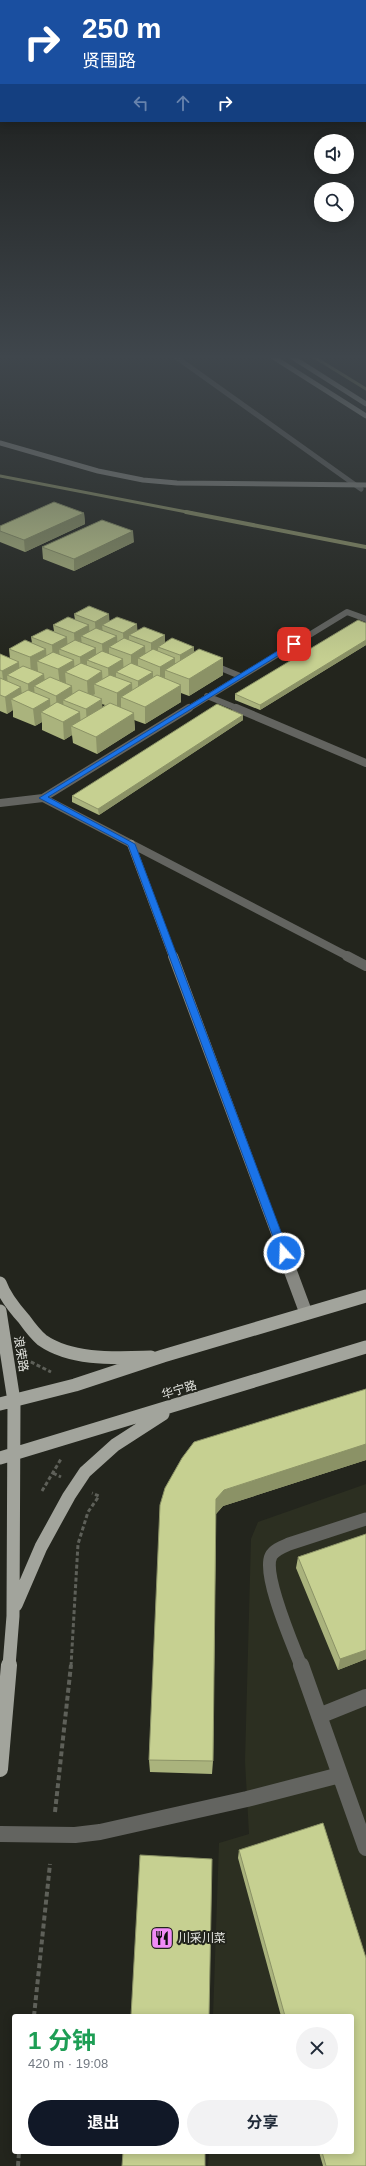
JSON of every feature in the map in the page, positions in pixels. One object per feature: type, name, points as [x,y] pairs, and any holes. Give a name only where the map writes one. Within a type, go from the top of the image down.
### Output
[{"type":"main road","points":[[35,458],[102,477],[147,486],[364,490]]},
{"type":"main road","points":[[53,458],[98,471],[143,480],[177,483],[366,485]]},
{"type":"main road","points":[[131,844],[306,1313]]},
{"type":"main road","points":[[0,1283],[12,1304],[27,1324],[38,1336],[57,1347],[91,1355],[121,1358],[163,1356]]},
{"type":"main road","points":[[0,1404],[75,1385],[163,1356],[366,1296]]},
{"type":"main road","name":"浪荣路","points":[[0,1311],[14,1401],[7,1456],[13,1616]]},
{"type":"main road","name":"华宁路","points":[[7,1456],[366,1347]]},
{"type":"main road","points":[[0,1769],[13,1616],[27,1574],[69,1497],[88,1468],[108,1450],[135,1430],[180,1404]]},
{"type":"street","points":[[317,458],[354,485],[364,490]]},
{"type":"street","points":[[0,803],[43,798],[207,696],[347,612],[366,619]]},
{"type":"street","points":[[204,661],[240,676]]},
{"type":"street","points":[[207,696],[366,763]]},
{"type":"street","points":[[43,798],[366,966]]},
{"type":"street","points":[[366,1519],[286,1544],[274,1552],[267,1568],[366,1848]]},
{"type":"street","points":[[319,1716],[366,1697]]},
{"type":"street","points":[[0,1834],[75,1835],[100,1832],[246,1799],[340,1774]]},
{"type":"path","points":[[25,1359],[51,1372]]},
{"type":"path","points":[[42,1491],[61,1459]]},
{"type":"path","points":[[53,1473],[66,1479]]},
{"type":"path","points":[[55,1812],[71,1669],[78,1544],[88,1512],[99,1496],[89,1491]]},
{"type":"path","points":[[34,2014],[50,1864]]},
{"type":"path","points":[[18,2166],[19,2154]]},
{"type":"shaded area","points":[[366,1484],[366,2166],[208,2166],[209,2154],[354,2154],[354,2014],[213,2014],[219,1843],[249,1834],[245,1761],[251,1539],[258,1522]]},
{"type":"building","points":[[54,502],[84,513],[24,540],[0,531],[0,526]]},
{"type":"building","points":[[102,520],[133,531],[74,559],[42,547]]},
{"type":"building","points":[[89,606],[109,614],[95,622],[74,614]]},
{"type":"building","points":[[68,617],[89,625],[74,633],[53,625]]},
{"type":"building","points":[[117,617],[137,624],[123,633],[102,625]]},
{"type":"building","points":[[358,620],[366,623],[366,640],[260,705],[235,694]]},
{"type":"building","points":[[144,627],[165,635],[151,643],[129,635]]},
{"type":"building","points":[[96,628],[117,636],[102,644],[81,636]]},
{"type":"building","points":[[47,629],[67,637],[52,645],[31,637]]},
{"type":"building","points":[[124,638],[145,646],[131,655],[109,647]]},
{"type":"building","points":[[172,638],[194,647],[180,655],[158,647]]},
{"type":"building","points":[[25,640],[46,649],[30,657],[9,649]]},
{"type":"building","points":[[75,640],[96,648],[80,657],[59,649]]},
{"type":"building","points":[[153,649],[175,658],[160,667],[138,658]]},
{"type":"building","points":[[199,649],[223,658],[189,679],[165,670]]},
{"type":"building","points":[[102,651],[123,659],[108,668],[87,660]]},
{"type":"building","points":[[53,652],[74,660],[58,669],[37,661]]},
{"type":"building","points":[[0,654],[19,662],[2,671],[0,670]]},
{"type":"building","points":[[81,663],[102,671],[87,681],[65,672]]},
{"type":"building","points":[[131,663],[153,672],[138,681],[116,672]]},
{"type":"building","points":[[23,666],[44,674],[28,684],[7,675]]},
{"type":"building","points":[[110,675],[132,683],[117,693],[94,684]]},
{"type":"building","points":[[157,675],[181,685],[145,707],[121,697]]},
{"type":"building","points":[[50,677],[72,686],[56,696],[34,686]]},
{"type":"building","points":[[0,678],[21,687],[5,697],[0,695]]},
{"type":"building","points":[[28,690],[50,699],[33,709],[11,699]]},
{"type":"building","points":[[79,690],[102,699],[86,709],[63,700]]},
{"type":"building","points":[[57,702],[80,712],[63,722],[41,712]]},
{"type":"building","points":[[110,703],[134,713],[96,737],[71,726]]},
{"type":"building","points":[[217,704],[243,715],[98,809],[72,796]]},
{"type":"building","points":[[366,1389],[366,1444],[224,1490],[216,1499],[213,1761],[149,1760],[160,1505],[165,1488],[182,1458],[194,1442]]},
{"type":"building","points":[[366,1534],[366,1650],[340,1659],[298,1557]]},
{"type":"building","points":[[323,1823],[366,1958],[366,2166],[326,2166],[323,2154],[354,2154],[354,2014],[284,2014],[239,1850]]},
{"type":"building","points":[[140,1855],[212,1859],[209,2014],[131,2014]]},
{"type":"building","points":[[123,2154],[205,2154],[205,2166],[122,2166]]},
{"type":"waterway","points":[[0,476],[192,513]]},
{"type":"waterway","points":[[186,512],[366,547]]},
{"type":"place","name":"川采川菜","points":[[162,1938]]},
{"type":"route","points":[[284,1253],[131,844],[43,798],[294,644]]}]
